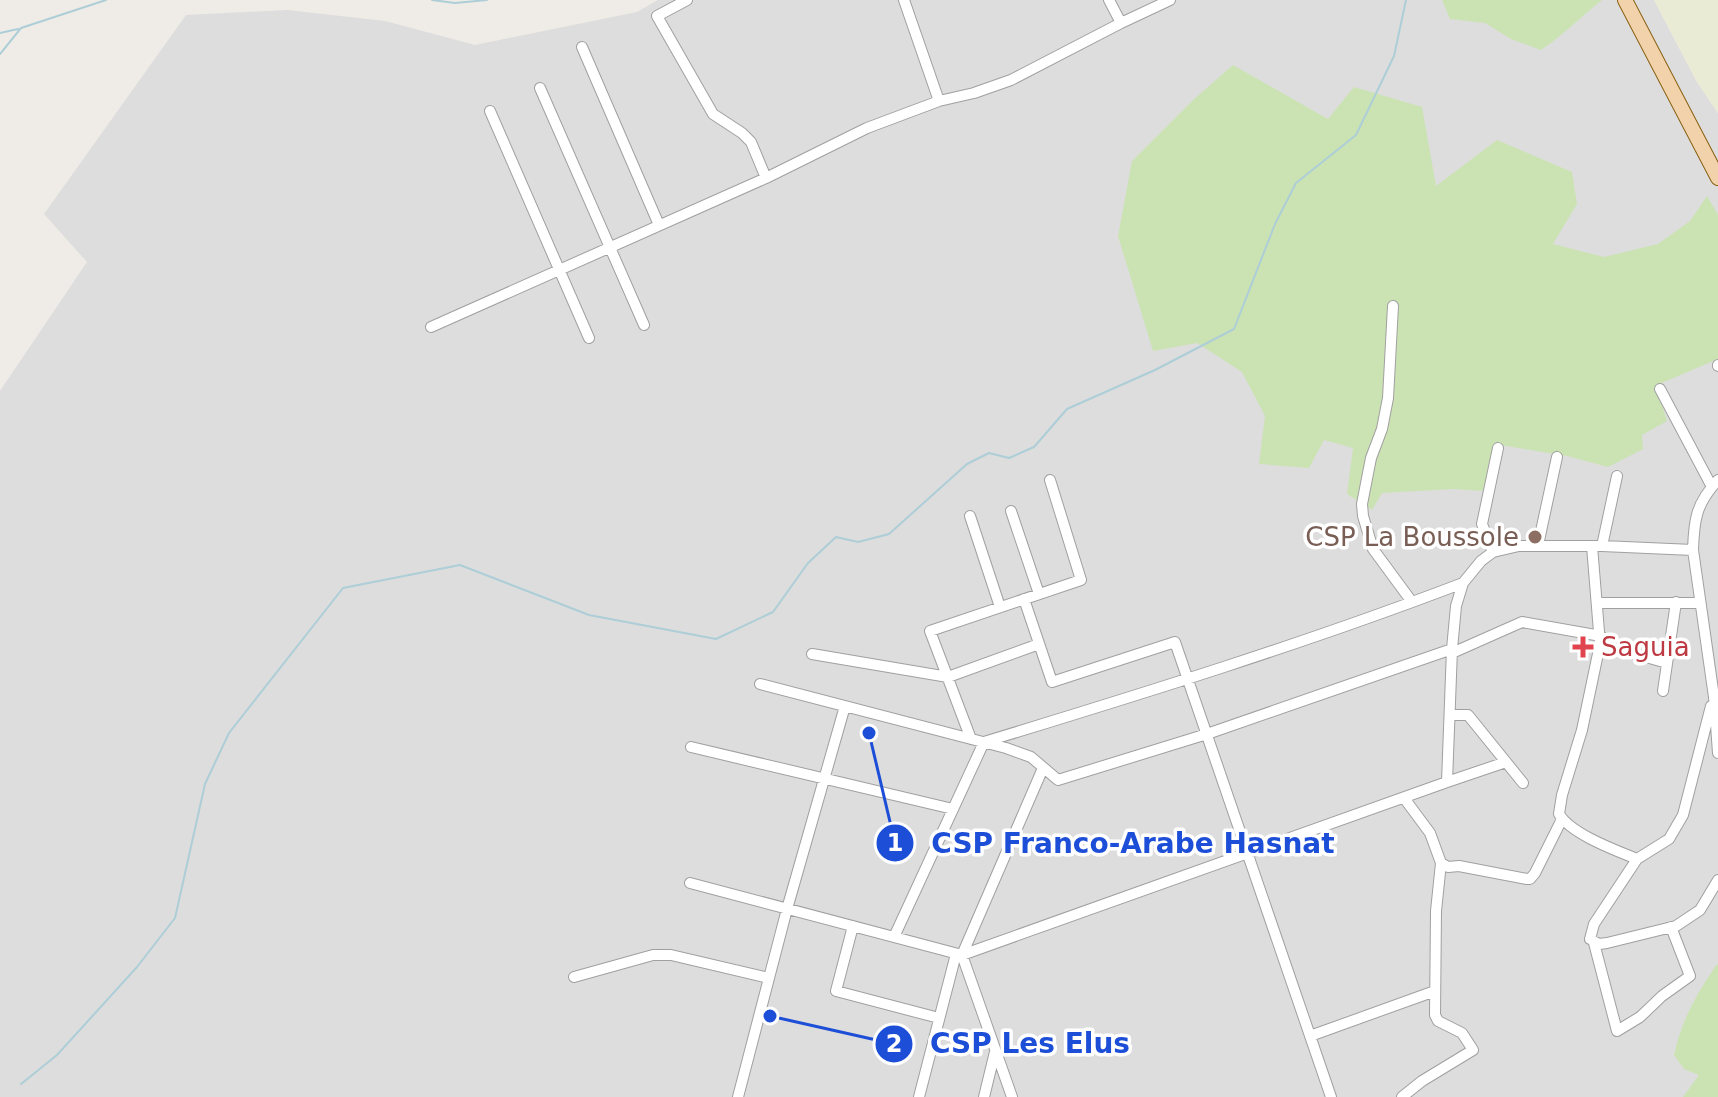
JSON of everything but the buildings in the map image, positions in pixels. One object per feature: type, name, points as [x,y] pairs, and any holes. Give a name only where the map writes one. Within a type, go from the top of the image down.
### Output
[{"type":"main road","points":[[1625,0],[1718,178]]},
{"type":"street","points":[[687,0],[657,16],[713,114],[751,142],[766,178]]},
{"type":"street","points":[[904,0],[939,101]]},
{"type":"street","points":[[1109,0],[1121,23]]},
{"type":"street","points":[[431,327],[766,178],[867,128],[939,101],[1011,80],[1170,0]]},
{"type":"street","points":[[582,47],[659,225]]},
{"type":"street","points":[[540,88],[644,325]]},
{"type":"street","points":[[490,111],[589,338]]},
{"type":"street","points":[[1393,306],[1388,398],[1362,504],[1373,549],[1412,602]]},
{"type":"street","points":[[1660,389],[1715,484],[1699,505],[1693,527],[1693,550],[1714,697],[1718,753]]},
{"type":"street","points":[[1493,552],[1482,524],[1498,448]]},
{"type":"street","points":[[1538,545],[1557,457]]},
{"type":"street","points":[[1617,476],[1597,546],[1600,640],[1582,730],[1559,814],[1588,837],[1637,859]]},
{"type":"street","points":[[971,739],[930,631],[1081,580],[1050,480]]},
{"type":"street","points":[[1011,511],[1039,594]]},
{"type":"street","points":[[970,516],[1000,607]]},
{"type":"street","points":[[1447,782],[1456,606],[1463,583],[1481,561],[1493,552],[1538,545],[1693,550]]},
{"type":"street","points":[[894,937],[984,742],[1188,679],[1463,583]]},
{"type":"street","points":[[1024,599],[1052,682],[1175,642],[1331,1097]]},
{"type":"street","points":[[1663,691],[1676,602]]},
{"type":"street","points":[[1597,603],[1700,603]]},
{"type":"street","points":[[760,684],[1031,757],[1058,780],[1207,734],[1452,651],[1522,622],[1600,640],[1667,663]]},
{"type":"street","points":[[812,654],[948,677],[1039,644]]},
{"type":"street","points":[[1671,927],[1690,976],[1640,1017],[1617,1031],[1594,943],[1589,935],[1637,859],[1669,839],[1683,815],[1714,697]]},
{"type":"street","points":[[738,1097],[845,706]]},
{"type":"street","points":[[1450,715],[1468,715],[1523,783]]},
{"type":"street","points":[[691,747],[953,809]]},
{"type":"street","points":[[690,883],[959,954],[1506,762]]},
{"type":"street","points":[[919,1097],[959,954],[1043,768]]},
{"type":"street","points":[[1402,1097],[1473,1050],[1462,1033],[1436,1019],[1436,911],[1441,863],[1430,833],[1404,798]]},
{"type":"street","points":[[1441,863],[1448,867],[1459,866],[1530,879],[1562,819]]},
{"type":"street","points":[[1594,943],[1607,943],[1681,923],[1700,910],[1718,880]]},
{"type":"street","points":[[853,926],[836,991],[939,1018]]},
{"type":"street","points":[[959,954],[1012,1097]]},
{"type":"street","points":[[574,977],[653,955],[671,955],[769,978]]},
{"type":"street","points":[[1310,1036],[1435,991]]},
{"type":"street","points":[[984,1097],[996,1050]]},
{"type":"shaded area","points":[[658,0],[1654,0],[1697,82],[1718,113],[1718,1097],[0,1097],[0,391],[87,262],[44,214],[186,15],[287,10],[385,21],[475,45],[637,12]]},
{"type":"green space","points":[[1442,0],[1602,0],[1541,50],[1511,39],[1485,23],[1450,19]]},
{"type":"green space","points":[[1654,0],[1718,0],[1718,113],[1697,82]]},
{"type":"green space","points":[[1233,65],[1328,119],[1354,87],[1422,107],[1436,186],[1497,140],[1572,172],[1577,204],[1553,244],[1604,257],[1658,244],[1690,221],[1707,196],[1718,215],[1718,359],[1656,387],[1667,421],[1642,435],[1643,449],[1608,467],[1567,456],[1494,444],[1485,491],[1453,489],[1382,493],[1372,510],[1347,494],[1353,448],[1324,440],[1309,468],[1259,464],[1265,416],[1242,372],[1197,343],[1153,351],[1118,236],[1132,161]]},
{"type":"green space","points":[[1718,963],[1718,1097],[1683,1097],[1699,1075],[1684,1069],[1674,1055],[1677,1042],[1691,1007]]},
{"type":"waterway","points":[[0,54],[21,28],[106,0]]},
{"type":"waterway","points":[[432,0],[455,3],[487,0]]},
{"type":"waterway","points":[[21,1084],[57,1055],[137,967],[175,918],[205,784],[229,733],[343,588],[460,565],[589,615],[716,639],[773,612],[808,563],[836,537],[858,542],[889,534],[967,464],[989,453],[1009,458],[1034,447],[1067,409],[1155,370],[1234,329],[1275,224],[1296,183],[1356,135],[1394,56],[1406,0]]},
{"type":"waterway","points":[[0,33],[18,29]]},
{"type":"place","name":"CSP La Boussole","points":[[1535,537]]},
{"type":"place","name":"Saguia","points":[[1583,647]]},
{"type":"place","name":"CSP Franco-Arabe Hasnat","points":[[869,733]]},
{"type":"place","name":"CSP Les Elus","points":[[770,1016]]}]
